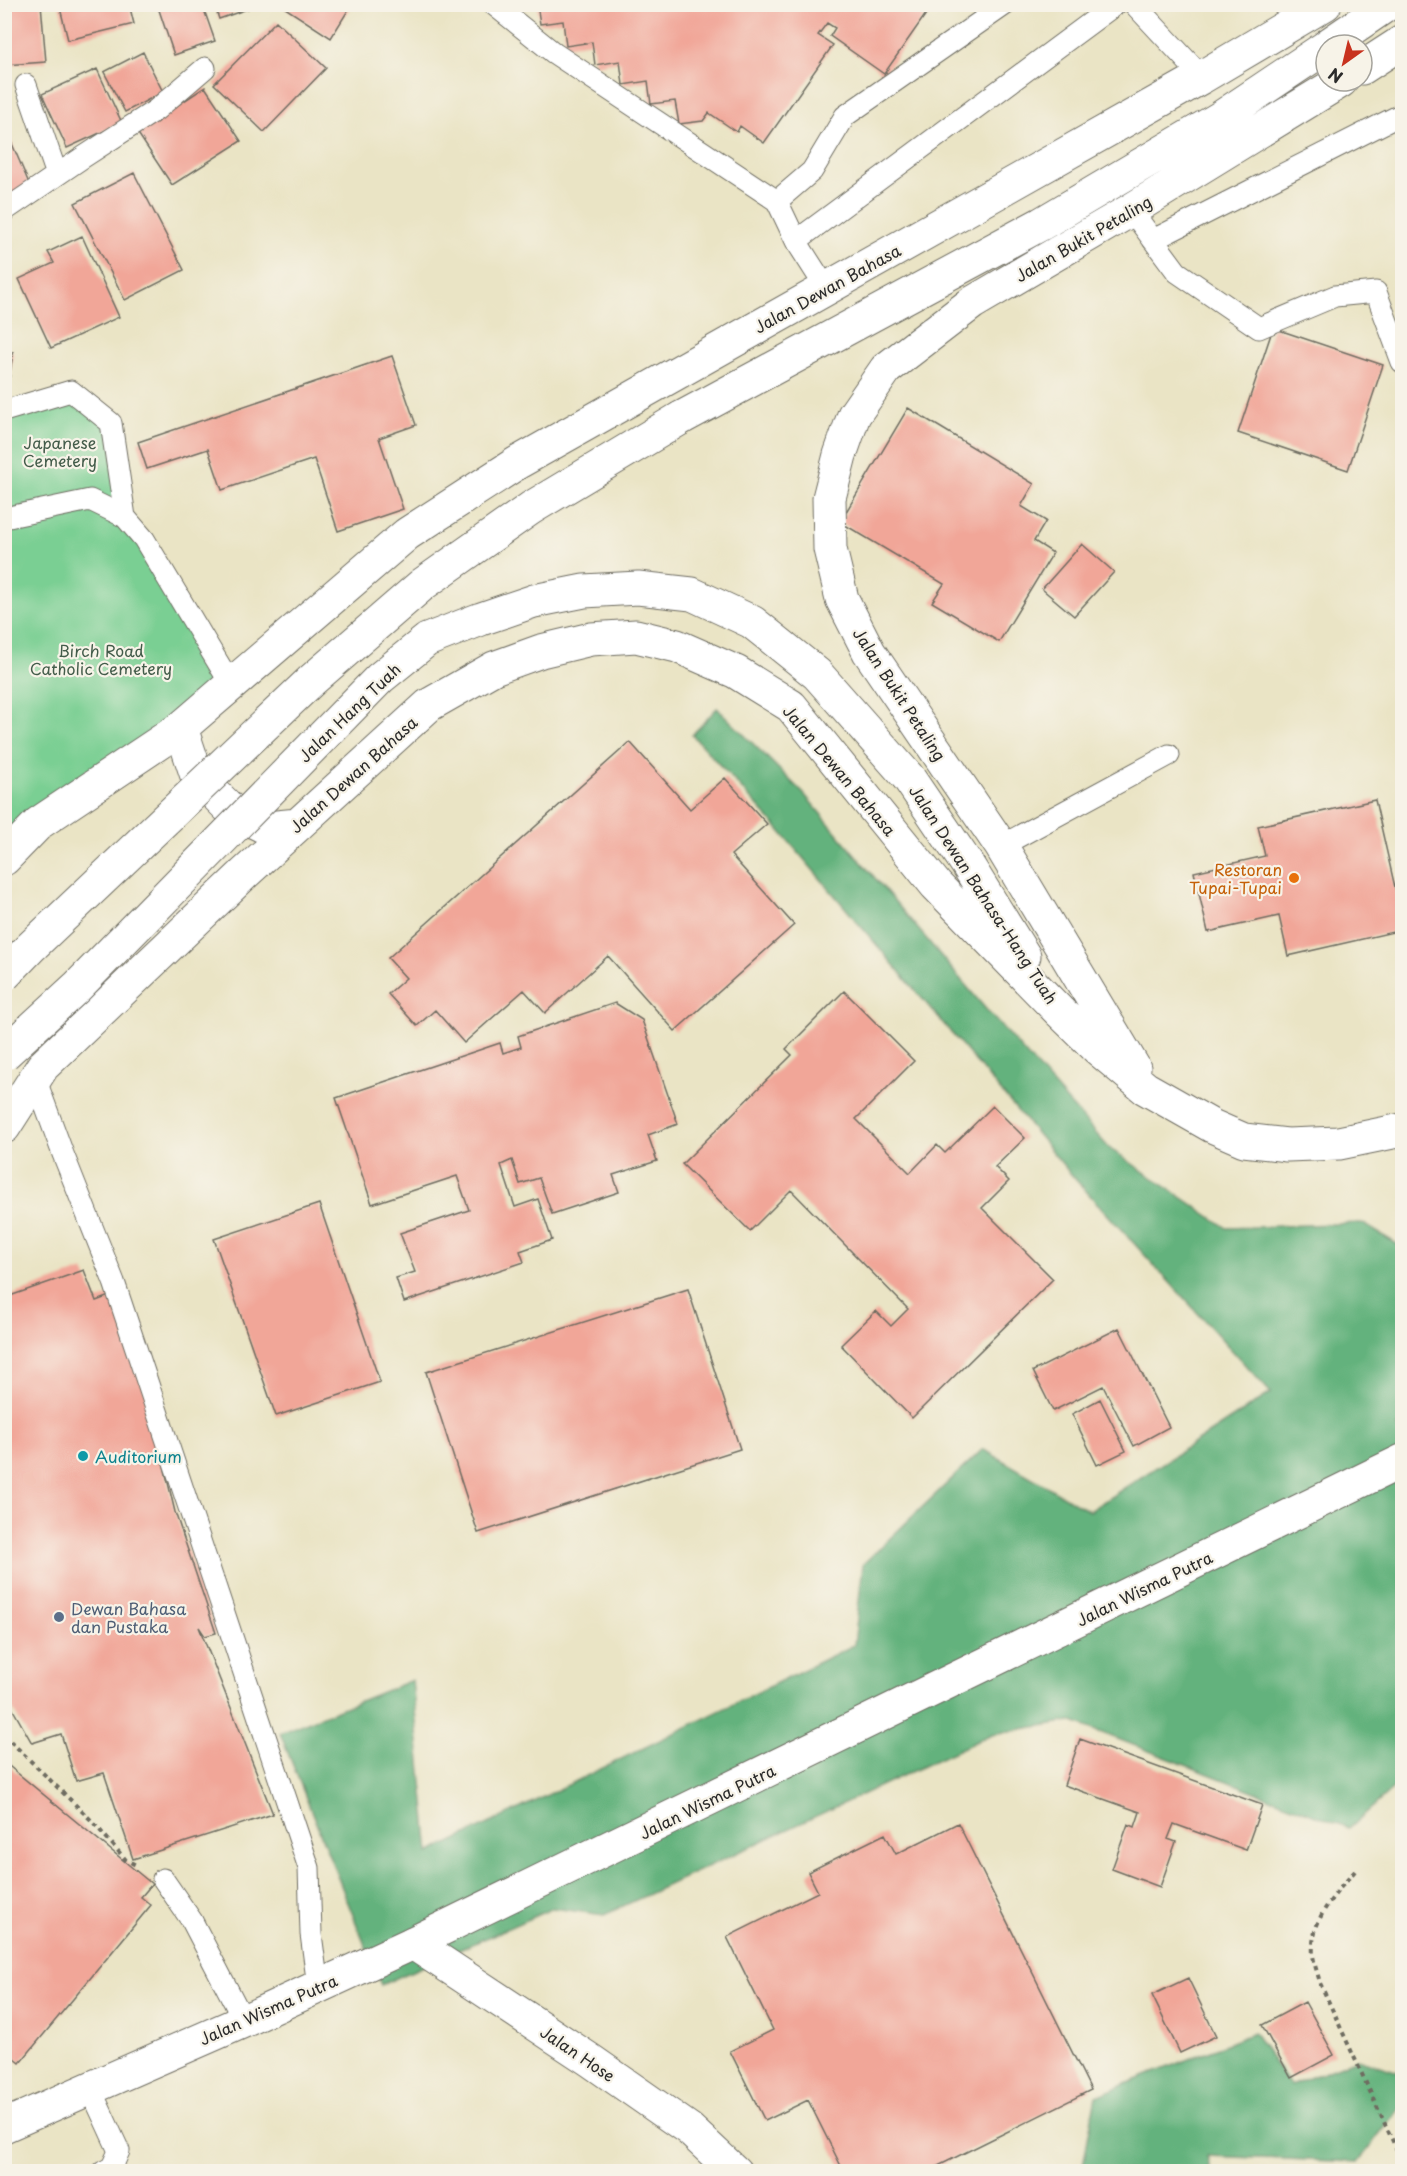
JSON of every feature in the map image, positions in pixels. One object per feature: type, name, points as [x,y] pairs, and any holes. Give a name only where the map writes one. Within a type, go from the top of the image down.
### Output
[{"type":"main road","points":[[1346,33],[1388,4]]},
{"type":"main road","name":"Jalan Dewan Bahasa","points":[[4,859],[39,823],[181,728],[407,534],[517,463],[1202,77],[1313,7]]},
{"type":"main road","points":[[1374,44],[1402,30]]},
{"type":"main road","points":[[1374,60],[1402,42]]},
{"type":"main road","points":[[4,975],[312,680],[423,584],[531,508],[681,418],[1041,224],[1220,118],[1314,55]]},
{"type":"main road","points":[[1220,118],[1314,73]]},
{"type":"main road","name":"Jalan Bukit Petaling","points":[[1145,1088],[1001,846],[869,652],[842,599],[830,549],[829,498],[840,455],[854,415],[886,369],[972,303],[1131,210],[1321,93]]},
{"type":"main road","name":"Jalan Hang Tuah","points":[[4,1054],[77,987],[380,678],[427,640],[534,601],[584,591],[638,588],[692,594],[752,622],[817,674],[908,777]]},
{"type":"main road","name":"Jalan Dewan Bahasa","points":[[4,1127],[43,1065],[429,705],[494,668],[541,651],[591,639],[636,636],[677,645],[736,672],[791,706],[936,885],[1097,1048],[1145,1088],[1212,1126],[1244,1140],[1287,1145],[1339,1143],[1402,1130]]},
{"type":"main road","points":[[181,728],[197,776],[232,811],[267,828],[298,825]]},
{"type":"main road","name":"Jalan Dewan Bahasa-Hang Tuah","points":[[908,777],[967,864],[1059,1011]]},
{"type":"main road","name":"Jalan Wisma Putra","points":[[4,2126],[244,2021],[413,1943],[1402,1461]]},
{"type":"main road","name":"Jalan Hose","points":[[413,1943],[688,2129],[735,2172]]},
{"type":"lane","points":[[493,4],[554,53],[777,201],[796,241],[826,288]]},
{"type":"lane","points":[[777,201],[812,171],[844,116],[1006,4]]},
{"type":"lane","points":[[796,241],[1116,4]]},
{"type":"lane","points":[[1134,4],[1202,77]]},
{"type":"lane","points":[[4,211],[156,110],[206,68]]},
{"type":"lane","points":[[26,85],[57,175]]},
{"type":"lane","points":[[1153,240],[1402,114]]},
{"type":"lane","points":[[1131,210],[1177,272],[1259,328],[1335,297],[1376,292],[1402,362]]},
{"type":"lane","points":[[4,411],[71,391],[111,423],[125,517]]},
{"type":"lane","points":[[4,518],[90,500],[125,517],[144,539],[232,686]]},
{"type":"lane","points":[[1001,846],[1169,755]]},
{"type":"lane","points":[[35,1078],[114,1282],[309,1868],[311,1934],[318,1987]]},
{"type":"lane","points":[[163,1879],[192,1920],[244,2021]]},
{"type":"lane","points":[[90,2088],[119,2151],[112,2167],[104,2172]]},
{"type":"path","points":[[4,1735],[91,1820],[126,1860],[163,1879]]},
{"type":"path","points":[[1355,1871],[1329,1901],[1316,1927],[1313,1954],[1320,1983],[1402,2161]]},
{"type":"green space","name":"Birch Road Catholic Cemetery","points":[[71,391],[111,423],[125,517],[232,686],[5,858],[5,411]]},
{"type":"green space","points":[[717,708],[804,794],[990,1014],[1109,1148],[1227,1228],[1362,1223],[1402,1247],[1402,1424],[1397,1427],[1402,1432],[1402,1781],[1349,1828],[1071,1721],[992,1734],[604,1915],[553,1908],[381,1985],[280,1733],[412,1680],[429,1853],[854,1645],[863,1564],[983,1449],[1089,1511],[1271,1393],[1076,1180],[775,825],[692,735]]},
{"type":"green space","points":[[1254,2033],[1290,2085],[1357,2059],[1402,2073],[1402,2104],[1358,2162],[1207,2156],[1210,2171],[1082,2171],[1096,2096]]},
{"type":"building","points":[[4,4],[41,4],[46,62],[4,65]]},
{"type":"building","points":[[59,4],[129,4],[134,24],[68,40]]},
{"type":"building","points":[[157,4],[202,4],[215,41],[174,55]]},
{"type":"building","points":[[214,4],[249,4],[250,8],[219,19]]},
{"type":"building","points":[[279,4],[352,4],[331,38]]},
{"type":"building","points":[[537,4],[933,4],[884,74],[830,36],[835,28],[827,23],[818,35],[833,45],[764,143],[740,126],[737,132],[709,113],[703,121],[679,124],[675,101],[651,104],[648,81],[623,85],[620,61],[595,65],[592,42],[566,46],[563,21],[540,24]]},
{"type":"building","points":[[276,21],[326,68],[264,132],[214,84]]},
{"type":"building","points":[[143,52],[163,92],[125,112],[104,72]]},
{"type":"building","points":[[97,69],[122,123],[67,148],[42,94]]},
{"type":"building","points":[[205,87],[241,141],[172,185],[137,132]]},
{"type":"building","points":[[4,125],[31,188],[4,199]]},
{"type":"building","points":[[134,173],[184,270],[125,300],[75,203]]},
{"type":"building","points":[[82,236],[119,317],[51,348],[19,279],[54,263],[48,252]]},
{"type":"building","points":[[1273,328],[1383,365],[1348,470],[1238,433]]},
{"type":"building","points":[[4,351],[13,352],[9,380],[4,379]]},
{"type":"building","points":[[392,356],[416,425],[379,438],[403,509],[338,531],[314,459],[222,490],[208,449],[147,469],[138,442]]},
{"type":"building","points":[[908,408],[1034,484],[1021,506],[1046,521],[1034,541],[1053,553],[999,642],[932,602],[944,584],[840,522]]},
{"type":"building","points":[[1082,544],[1114,572],[1074,616],[1042,589]]},
{"type":"building","points":[[630,742],[690,809],[725,778],[767,824],[731,855],[794,925],[675,1031],[608,956],[545,1013],[524,990],[464,1043],[435,1010],[417,1026],[388,994],[406,978],[388,958]]},
{"type":"building","points":[[1375,800],[1402,918],[1402,930],[1288,956],[1279,916],[1208,932],[1194,872],[1265,856],[1258,826]]},
{"type":"building","points":[[844,991],[914,1061],[856,1119],[910,1173],[937,1145],[945,1153],[993,1106],[1025,1138],[995,1167],[1009,1181],[982,1208],[1053,1279],[912,1418],[841,1345],[876,1311],[891,1326],[908,1309],[791,1190],[750,1231],[682,1164],[792,1055],[786,1049]]},
{"type":"building","points":[[615,1003],[642,1020],[678,1124],[648,1135],[657,1161],[613,1175],[619,1192],[552,1214],[539,1178],[520,1184],[512,1160],[501,1165],[515,1207],[538,1199],[552,1240],[520,1251],[524,1262],[404,1302],[396,1278],[415,1272],[400,1233],[469,1210],[457,1176],[372,1204],[336,1098],[500,1043],[503,1053],[521,1047],[518,1036]]},
{"type":"building","points":[[319,1204],[380,1382],[276,1416],[214,1239]]},
{"type":"building","points":[[84,1270],[96,1301],[112,1295],[148,1399],[175,1512],[216,1633],[205,1636],[199,1627],[273,1814],[133,1859],[104,1773],[76,1781],[61,1734],[32,1743],[8,1701],[4,1702],[4,1298]]},
{"type":"building","points":[[688,1289],[740,1449],[478,1533],[426,1372]]},
{"type":"building","points":[[1119,1328],[1169,1427],[1134,1446],[1103,1386],[1053,1411],[1033,1371]]},
{"type":"building","points":[[1100,1399],[1126,1451],[1097,1465],[1072,1414]]},
{"type":"building","points":[[1080,1739],[1262,1805],[1246,1850],[1174,1824],[1168,1839],[1176,1842],[1160,1887],[1112,1869],[1128,1824],[1135,1827],[1140,1812],[1064,1785]]},
{"type":"building","points":[[4,1762],[152,1884],[141,1897],[151,1905],[20,2063],[9,2054],[4,2059]]},
{"type":"building","points":[[958,1823],[1091,2090],[926,2172],[844,2172],[808,2100],[765,2121],[730,2051],[773,2030],[727,1937],[818,1892],[808,1872],[885,1834],[896,1854]]},
{"type":"building","points":[[1188,1978],[1216,2036],[1180,2053],[1152,1995]]},
{"type":"building","points":[[1305,2002],[1334,2055],[1291,2078],[1262,2025]]},
{"type":"place","name":"Restoran Tupai-Tupai","points":[[1294,878]]},
{"type":"place","name":"Auditorium","points":[[83,1456]]},
{"type":"place","name":"Dewan Bahasa dan Pustaka","points":[[59,1617]]},
{"type":"park label","name":"Japanese Cemetery","points":[[60,451]]}]
